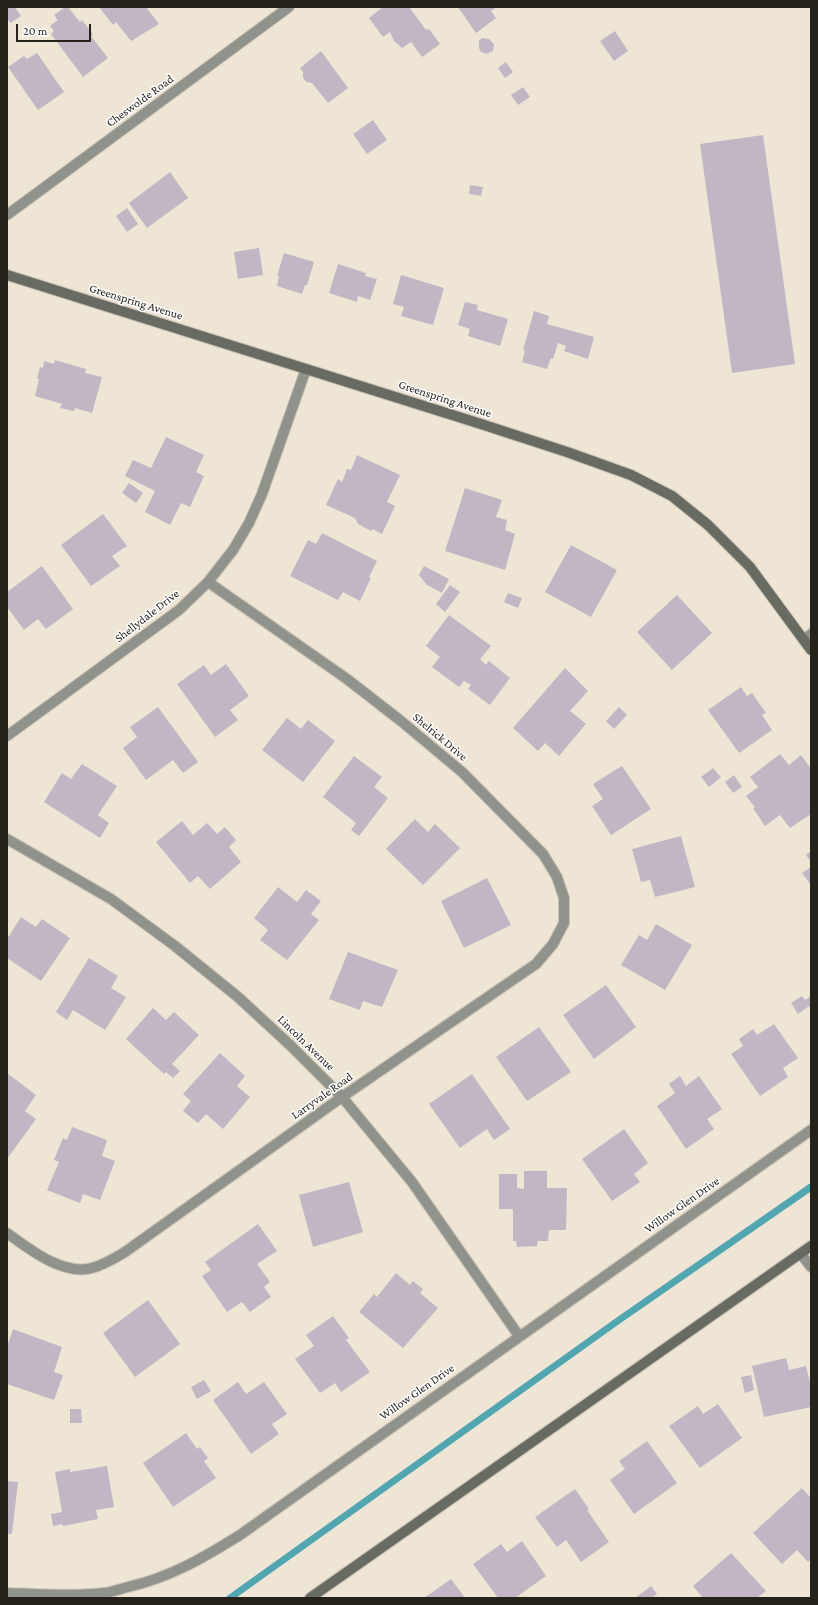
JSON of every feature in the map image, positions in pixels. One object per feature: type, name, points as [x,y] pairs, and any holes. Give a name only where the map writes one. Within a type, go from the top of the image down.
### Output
[{"type":"main road","name":"Greenspring Avenue","points":[[7,275],[567,452],[631,475],[672,496],[708,525],[750,567],[807,637],[811,650]]},
{"type":"main road","points":[[310,1598],[811,1246]]},
{"type":"street","name":"Cheswolde Road","points":[[7,215],[289,7]]},
{"type":"street","name":"Shellydale Drive","points":[[7,736],[179,610],[208,582],[233,550],[252,518],[262,494],[306,369]]},
{"type":"street","name":"Shelrick Drive","points":[[208,582],[347,679],[401,721],[462,772],[543,854],[557,877],[564,898],[564,923],[553,944],[536,964]]},
{"type":"street","name":"Lincoln Avenue","points":[[7,839],[111,899],[175,946],[238,997],[291,1046],[342,1097],[412,1182],[519,1336]]},
{"type":"street","name":"Larryvale Road","points":[[7,1233],[50,1262],[69,1268],[91,1269],[108,1262],[125,1252],[342,1097],[536,964]]},
{"type":"street","name":"Willow Glen Drive","points":[[7,1593],[56,1595],[105,1593],[141,1584],[204,1558],[240,1535],[811,1130]]},
{"type":"street","points":[[801,1254],[811,1267]]},
{"type":"building","points":[[7,7],[15,7],[21,16],[10,23],[7,18]]},
{"type":"building","points":[[65,7],[68,7],[80,22],[82,20],[93,34],[91,36],[108,58],[83,77],[51,34],[54,31],[50,26],[58,20],[54,15]]},
{"type":"building","points":[[99,7],[146,7],[159,24],[131,41],[116,22],[113,25]]},
{"type":"building","points":[[383,7],[409,7],[426,30],[429,29],[440,44],[422,57],[411,42],[402,48],[394,41],[390,32],[383,37],[369,18]]},
{"type":"building","points":[[458,7],[497,7],[491,11],[496,18],[476,33]]},
{"type":"building","points":[[615,31],[628,51],[614,61],[600,41]]},
{"type":"building","points":[[482,38],[489,39],[494,44],[493,51],[487,54],[481,52],[479,48],[479,41]]},
{"type":"building","points":[[321,51],[348,88],[328,103],[312,83],[306,82],[300,68]]},
{"type":"building","points":[[37,53],[64,92],[38,110],[8,67],[24,56],[27,59]]},
{"type":"building","points":[[506,62],[513,72],[505,78],[498,68]]},
{"type":"building","points":[[523,87],[530,97],[518,105],[511,95]]},
{"type":"building","points":[[373,120],[387,140],[367,154],[353,134]]},
{"type":"building","points":[[763,135],[795,364],[732,373],[700,144]]},
{"type":"building","points":[[170,172],[188,198],[147,228],[129,203]]},
{"type":"building","points":[[470,185],[483,187],[481,196],[469,194]]},
{"type":"building","points":[[127,208],[138,224],[127,232],[116,216]]},
{"type":"building","points":[[259,248],[263,275],[238,279],[234,252]]},
{"type":"building","points":[[284,253],[314,262],[307,285],[305,285],[302,294],[277,286],[279,276],[277,276]]},
{"type":"building","points":[[338,264],[366,273],[365,276],[377,279],[370,300],[358,296],[357,302],[329,293]]},
{"type":"building","points":[[401,275],[444,288],[433,325],[401,316],[404,307],[393,304]]},
{"type":"building","points":[[465,302],[478,305],[477,310],[508,319],[500,346],[468,336],[470,329],[458,325]]},
{"type":"building","points":[[534,311],[549,316],[547,324],[594,337],[588,359],[564,351],[566,346],[558,343],[553,359],[551,358],[547,369],[522,362],[525,350],[523,350]]},
{"type":"building","points":[[55,360],[86,369],[85,373],[102,377],[92,413],[75,408],[74,411],[60,408],[62,404],[35,396],[40,367],[43,368],[44,361],[54,364]]},
{"type":"building","points":[[166,437],[204,455],[196,472],[204,476],[190,507],[181,503],[170,525],[145,512],[155,491],[125,476],[133,460],[151,468]]},
{"type":"building","points":[[357,455],[400,475],[387,502],[395,506],[382,534],[373,529],[371,531],[358,524],[355,518],[326,505],[338,479],[342,482],[347,469],[351,470]]},
{"type":"building","points":[[129,483],[143,493],[136,503],[122,493]]},
{"type":"building","points":[[465,488],[502,500],[496,517],[507,520],[505,530],[515,534],[505,570],[445,551]]},
{"type":"building","points":[[103,514],[127,546],[112,556],[120,566],[91,586],[61,545]]},
{"type":"building","points":[[322,533],[377,561],[360,601],[343,592],[338,600],[290,576],[308,540],[316,544]]},
{"type":"building","points":[[571,545],[617,570],[591,617],[545,592]]},
{"type":"building","points":[[42,566],[73,609],[46,629],[38,619],[24,630],[7,607],[7,592]]},
{"type":"building","points":[[424,566],[449,579],[442,593],[427,585],[419,575]]},
{"type":"building","points":[[450,585],[460,592],[445,612],[436,604]]},
{"type":"building","points":[[508,593],[522,598],[518,608],[504,602]]},
{"type":"building","points":[[677,595],[712,633],[672,670],[637,632]]},
{"type":"building","points":[[449,615],[491,646],[480,659],[486,665],[489,661],[510,678],[490,705],[468,689],[471,685],[464,681],[459,687],[432,667],[440,657],[426,646]]},
{"type":"building","points":[[226,664],[249,696],[230,710],[238,720],[215,737],[177,684],[204,665],[211,675]]},
{"type":"building","points":[[565,668],[588,691],[570,711],[586,724],[559,756],[545,743],[538,751],[513,728]]},
{"type":"building","points":[[741,687],[747,696],[752,693],[766,713],[762,715],[772,730],[739,753],[708,710]]},
{"type":"building","points":[[158,707],[198,762],[183,773],[173,760],[146,780],[123,748],[137,737],[130,727]]},
{"type":"building","points":[[619,707],[627,715],[614,729],[606,721]]},
{"type":"building","points":[[287,718],[301,729],[308,720],[335,741],[303,782],[262,750]]},
{"type":"building","points":[[780,754],[789,765],[801,755],[811,769],[811,814],[790,828],[780,815],[765,826],[753,808],[755,807],[746,796],[758,787],[750,777]]},
{"type":"building","points":[[354,756],[382,777],[374,787],[388,798],[359,836],[351,830],[356,823],[323,797]]},
{"type":"building","points":[[82,764],[117,786],[98,815],[109,823],[100,838],[44,802],[62,773],[71,779]]},
{"type":"building","points":[[622,766],[651,809],[611,835],[592,806],[603,799],[593,784]]},
{"type":"building","points":[[713,768],[721,777],[709,787],[701,777]]},
{"type":"building","points":[[734,775],[742,787],[733,793],[725,782]]},
{"type":"building","points":[[415,819],[428,832],[435,824],[460,848],[423,885],[386,849]]},
{"type":"building","points":[[182,821],[193,835],[207,823],[217,834],[225,827],[236,840],[229,847],[241,862],[210,889],[198,876],[190,883],[156,842]]},
{"type":"building","points":[[681,836],[695,887],[655,897],[650,880],[641,882],[632,849]]},
{"type":"building","points":[[811,851],[811,862],[806,855]]},
{"type":"building","points":[[811,867],[811,885],[802,873]]},
{"type":"building","points":[[487,878],[511,925],[464,948],[441,901]]},
{"type":"building","points":[[278,887],[297,902],[306,890],[321,901],[311,914],[319,920],[287,960],[260,940],[268,930],[254,918]]},
{"type":"building","points":[[21,917],[36,927],[42,919],[70,938],[41,981],[7,958],[7,939]]},
{"type":"building","points":[[656,924],[692,945],[665,990],[621,965],[639,935],[647,940]]},
{"type":"building","points":[[348,952],[398,970],[382,1007],[363,1001],[360,1010],[329,999]]},
{"type":"building","points":[[89,958],[118,976],[111,988],[126,997],[105,1030],[73,1010],[67,1020],[56,1012]]},
{"type":"building","points":[[606,985],[636,1027],[594,1059],[563,1015]]},
{"type":"building","points":[[802,996],[805,1000],[811,996],[811,1010],[809,1006],[798,1014],[791,1003]]},
{"type":"building","points":[[153,1008],[166,1020],[174,1012],[199,1035],[172,1064],[180,1071],[173,1078],[166,1072],[164,1074],[126,1039]]},
{"type":"building","points":[[774,1024],[798,1058],[783,1068],[788,1077],[760,1096],[731,1054],[743,1046],[739,1039],[753,1029],[757,1035]]},
{"type":"building","points":[[539,1027],[571,1072],[527,1101],[496,1057]]},
{"type":"building","points":[[220,1053],[245,1076],[237,1086],[250,1097],[223,1129],[206,1114],[198,1123],[183,1111],[191,1101],[183,1094]]},
{"type":"building","points":[[7,1073],[36,1095],[25,1111],[36,1119],[7,1159]]},
{"type":"building","points":[[472,1074],[510,1129],[494,1140],[487,1129],[460,1148],[429,1104]]},
{"type":"building","points":[[680,1076],[686,1086],[699,1076],[722,1109],[707,1119],[714,1129],[686,1149],[657,1106],[675,1093],[669,1084]]},
{"type":"building","points":[[72,1127],[107,1140],[102,1156],[115,1161],[100,1200],[83,1194],[80,1203],[47,1190],[59,1162],[54,1160],[63,1138],[67,1140]]},
{"type":"building","points":[[624,1129],[648,1163],[634,1174],[640,1182],[612,1201],[582,1159]]},
{"type":"building","points":[[524,1171],[547,1171],[547,1188],[567,1188],[566,1230],[549,1230],[548,1241],[538,1241],[537,1246],[517,1247],[516,1241],[513,1241],[513,1209],[499,1209],[499,1174],[517,1174],[517,1188],[524,1189]]},
{"type":"building","points":[[349,1182],[363,1232],[313,1247],[299,1195]]},
{"type":"building","points":[[258,1224],[277,1251],[257,1264],[270,1282],[264,1287],[271,1297],[250,1312],[242,1302],[227,1312],[202,1276],[211,1270],[205,1262]]},
{"type":"building","points":[[396,1273],[410,1285],[413,1281],[423,1289],[420,1293],[438,1308],[403,1348],[359,1312],[374,1294],[377,1297]]},
{"type":"building","points":[[148,1300],[180,1344],[135,1377],[103,1333]]},
{"type":"building","points":[[333,1316],[349,1338],[346,1340],[370,1372],[341,1392],[335,1383],[320,1393],[295,1359],[314,1346],[306,1335]]},
{"type":"building","points":[[13,1329],[62,1347],[54,1372],[63,1375],[54,1400],[7,1384],[7,1347]]},
{"type":"building","points":[[786,1358],[789,1370],[806,1366],[811,1386],[811,1407],[764,1417],[752,1366]]},
{"type":"building","points":[[751,1375],[754,1390],[745,1393],[741,1377]]},
{"type":"building","points":[[204,1380],[211,1391],[197,1399],[191,1387]]},
{"type":"building","points":[[238,1382],[246,1394],[264,1382],[287,1414],[272,1424],[279,1434],[251,1454],[213,1400]]},
{"type":"building","points":[[718,1404],[742,1438],[700,1468],[669,1426],[698,1406],[703,1414]]},
{"type":"building","points":[[70,1409],[81,1409],[82,1423],[70,1423]]},
{"type":"building","points":[[186,1433],[197,1449],[200,1447],[208,1458],[204,1461],[216,1478],[173,1507],[143,1463]]},
{"type":"building","points":[[647,1441],[677,1483],[634,1514],[610,1480],[625,1469],[619,1461]]},
{"type":"building","points":[[107,1466],[114,1507],[96,1510],[98,1519],[63,1526],[62,1524],[53,1526],[51,1514],[62,1512],[55,1472],[70,1469],[70,1472]]},
{"type":"building","points":[[7,1481],[18,1482],[12,1534],[7,1534]]},
{"type":"building","points":[[802,1488],[811,1498],[811,1559],[808,1562],[797,1550],[782,1564],[753,1533]]},
{"type":"building","points":[[575,1489],[589,1509],[587,1510],[609,1542],[581,1562],[566,1540],[557,1547],[535,1517]]},
{"type":"building","points":[[522,1541],[546,1576],[515,1598],[498,1598],[473,1564],[501,1544],[507,1552]]},
{"type":"building","points":[[731,1553],[766,1591],[757,1598],[703,1598],[693,1586]]},
{"type":"building","points":[[451,1579],[465,1598],[424,1598]]},
{"type":"building","points":[[651,1586],[657,1594],[652,1598],[635,1598]]},
{"type":"waterway","points":[[230,1598],[619,1320],[811,1187]]}]
